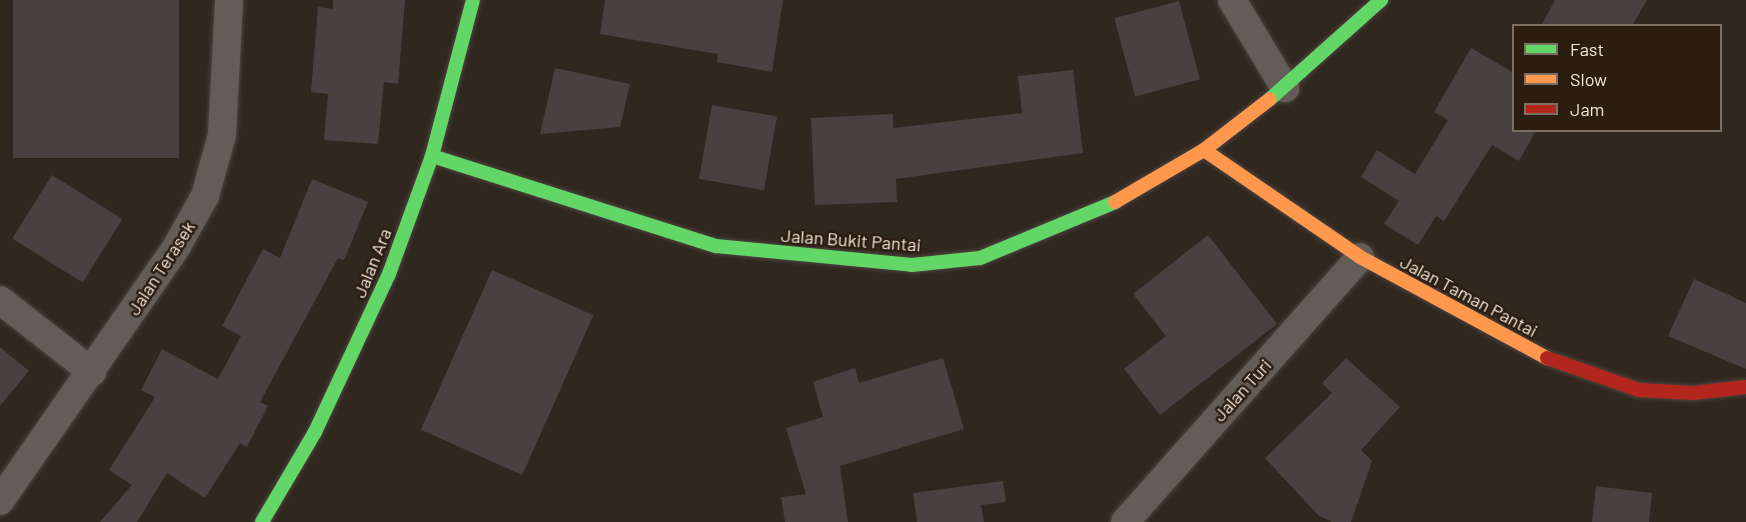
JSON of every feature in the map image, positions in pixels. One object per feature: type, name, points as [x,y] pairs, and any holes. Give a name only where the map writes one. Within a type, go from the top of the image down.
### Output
[{"type":"street","name":"Jalan Terasek","points":[[0,501],[92,372],[205,195],[222,135],[230,0]]},
{"type":"street","name":"Jalan Ara","points":[[262,522],[315,432],[354,351],[432,156],[473,0]]},
{"type":"street","points":[[1232,0],[1285,88]]},
{"type":"street","name":"Jalan Bukit Pantai","points":[[432,156],[716,246],[912,266],[980,258],[1032,241],[1089,217],[1204,150],[1285,88],[1381,0]]},
{"type":"street","name":"Jalan Taman Pantai","points":[[1204,150],[1360,257],[1590,377],[1639,390],[1693,393],[1746,387]]},
{"type":"street","name":"Jalan Turi","points":[[1125,522],[1360,257]]},
{"type":"street","points":[[0,300],[92,372]]},
{"type":"building","points":[[13,0],[179,0],[179,158],[13,158]]},
{"type":"building","points":[[333,0],[405,0],[398,84],[384,82],[378,144],[324,140],[328,94],[311,92],[318,7],[333,9]]},
{"type":"building","points":[[605,0],[783,0],[772,72],[717,62],[718,54],[600,34]]},
{"type":"building","points":[[1555,0],[1647,0],[1633,24],[1542,24]]},
{"type":"building","points":[[1179,1],[1200,79],[1135,97],[1114,18]]},
{"type":"building","points":[[1471,48],[1512,72],[1512,132],[1535,132],[1519,161],[1492,145],[1444,221],[1436,216],[1418,245],[1384,224],[1399,201],[1361,177],[1377,150],[1415,174],[1448,120],[1434,112]]},
{"type":"building","points":[[555,68],[630,84],[620,127],[540,134]]},
{"type":"building","points":[[1073,70],[1083,153],[896,179],[897,202],[815,205],[811,118],[893,114],[893,128],[1022,113],[1018,76]]},
{"type":"building","points":[[712,105],[777,116],[764,190],[699,179]]},
{"type":"building","points":[[52,175],[122,219],[83,283],[12,239]]},
{"type":"building","points":[[312,179],[368,202],[344,260],[338,258],[260,402],[268,406],[247,447],[240,443],[205,498],[167,473],[137,522],[100,522],[132,485],[109,470],[155,397],[141,390],[162,349],[218,379],[241,336],[222,326],[263,249],[280,258]]},
{"type":"building","points":[[1208,235],[1277,324],[1160,415],[1124,369],[1166,336],[1133,294]]},
{"type":"building","points":[[492,270],[593,315],[522,475],[421,430]]},
{"type":"building","points":[[1694,279],[1746,303],[1746,369],[1668,336]]},
{"type":"building","points":[[0,347],[29,371],[0,406]]},
{"type":"building","points":[[943,358],[964,429],[840,466],[848,522],[785,522],[781,497],[806,494],[786,428],[823,417],[813,382],[855,368],[859,383]]},
{"type":"building","points":[[1346,358],[1400,407],[1361,450],[1372,461],[1351,522],[1332,522],[1318,515],[1265,458],[1332,393],[1322,383]]},
{"type":"building","points":[[1003,481],[1006,502],[981,505],[984,522],[917,522],[913,493]]},
{"type":"building","points":[[1596,486],[1652,493],[1649,522],[1592,522]]},
{"type":"traffic: fast","points":[[262,522],[315,432],[389,274],[432,156],[473,0]]},
{"type":"traffic: fast","points":[[1270,99],[1381,0]]},
{"type":"traffic: fast","points":[[432,156],[716,246],[912,265],[980,258],[1115,202]]},
{"type":"traffic: slow","points":[[1115,202],[1204,150],[1270,99]]},
{"type":"traffic: slow","points":[[1204,150],[1360,257],[1547,358]]},
{"type":"traffic: jam","points":[[1547,358],[1639,390],[1693,393],[1746,387]]}]
